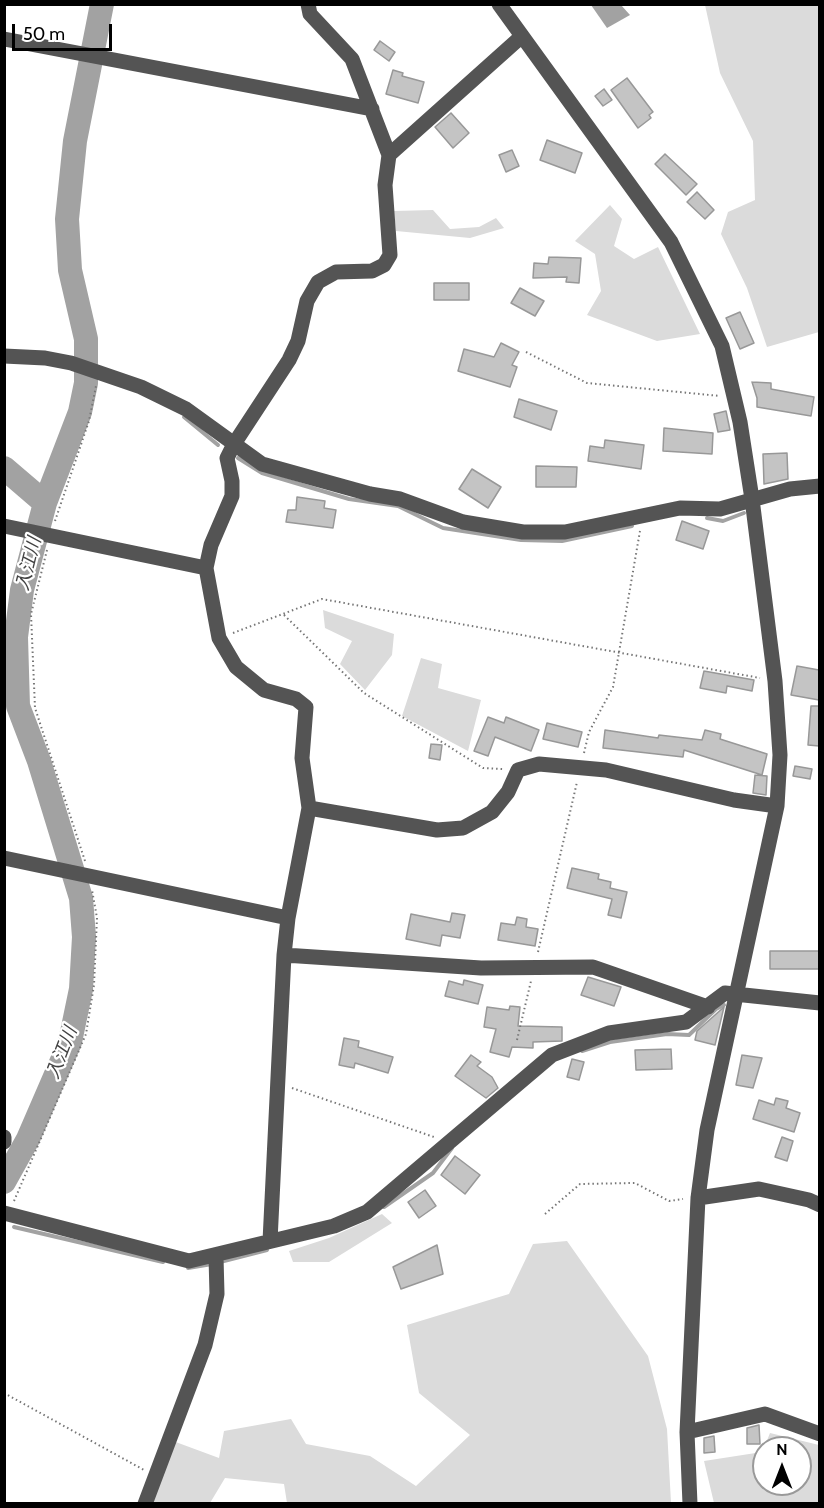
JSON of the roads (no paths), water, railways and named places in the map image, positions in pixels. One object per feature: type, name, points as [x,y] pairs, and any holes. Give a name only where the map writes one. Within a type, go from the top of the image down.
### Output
[{"type":"street","points":[[270,1241],[284,955],[288,918],[309,808],[302,758],[306,707],[296,699],[264,690],[236,667],[219,638],[206,568],[211,545],[232,496],[232,481],[227,458],[289,360],[298,341],[307,301],[318,282],[336,272],[372,271],[384,265],[390,255],[385,185],[389,155],[352,58],[310,14],[308,4]]},
{"type":"street","points":[[499,4],[671,242],[722,346],[734,397],[752,500],[775,681],[780,756],[777,806],[707,1130],[698,1198],[687,1432],[690,1503]]},
{"type":"street","points":[[389,155],[522,36]]},
{"type":"street","points":[[4,39],[372,109]]},
{"type":"street","points":[[4,356],[45,358],[71,363],[141,387],[186,409],[262,464],[369,494],[400,499],[463,522],[523,532],[565,532],[680,508],[720,509],[790,489],[819,486]]},
{"type":"street","points":[[4,526],[206,568]]},
{"type":"street","points":[[309,808],[437,830],[463,828],[492,812],[508,792],[518,770],[539,764],[606,770],[734,800],[777,806]]},
{"type":"street","points":[[4,858],[288,918]]},
{"type":"street","points":[[284,955],[481,968],[593,967],[708,1007]]},
{"type":"street","points":[[7,1214],[189,1261],[216,1264],[270,1241],[334,1226],[368,1212],[552,1055],[609,1033],[686,1022],[725,993],[737,992],[819,1004]]},
{"type":"street","points":[[4,1137],[4,1142]]},
{"type":"street","points":[[698,1198],[759,1189],[819,1204]]},
{"type":"street","points":[[145,1503],[206,1345],[217,1294],[216,1264]]},
{"type":"street","points":[[687,1432],[765,1414],[819,1434]]},
{"type":"waterway","name":"入江川","points":[[4,1182],[28,1139],[70,1042],[81,989],[84,937],[81,898],[39,761],[18,706],[16,637],[22,590],[45,503],[80,412],[86,383],[86,339],[70,270],[67,219],[75,141],[102,4]]},
{"type":"waterway","points":[[184,417],[218,445]]},
{"type":"waterway","points":[[238,458],[262,473],[349,499],[398,506],[443,528],[521,540],[562,541],[632,526]]},
{"type":"waterway","points":[[4,468],[45,503]]},
{"type":"waterway","points":[[707,518],[723,521],[744,513]]},
{"type":"waterway","points":[[582,1051],[610,1042],[667,1034],[689,1035],[716,1009],[724,1005]]},
{"type":"waterway","points":[[384,1207],[433,1173],[452,1148]]},
{"type":"waterway","points":[[14,1227],[163,1262]]},
{"type":"waterway","points":[[220,1262],[267,1250]]},
{"type":"waterway","points":[[188,1268],[212,1264]]}]
